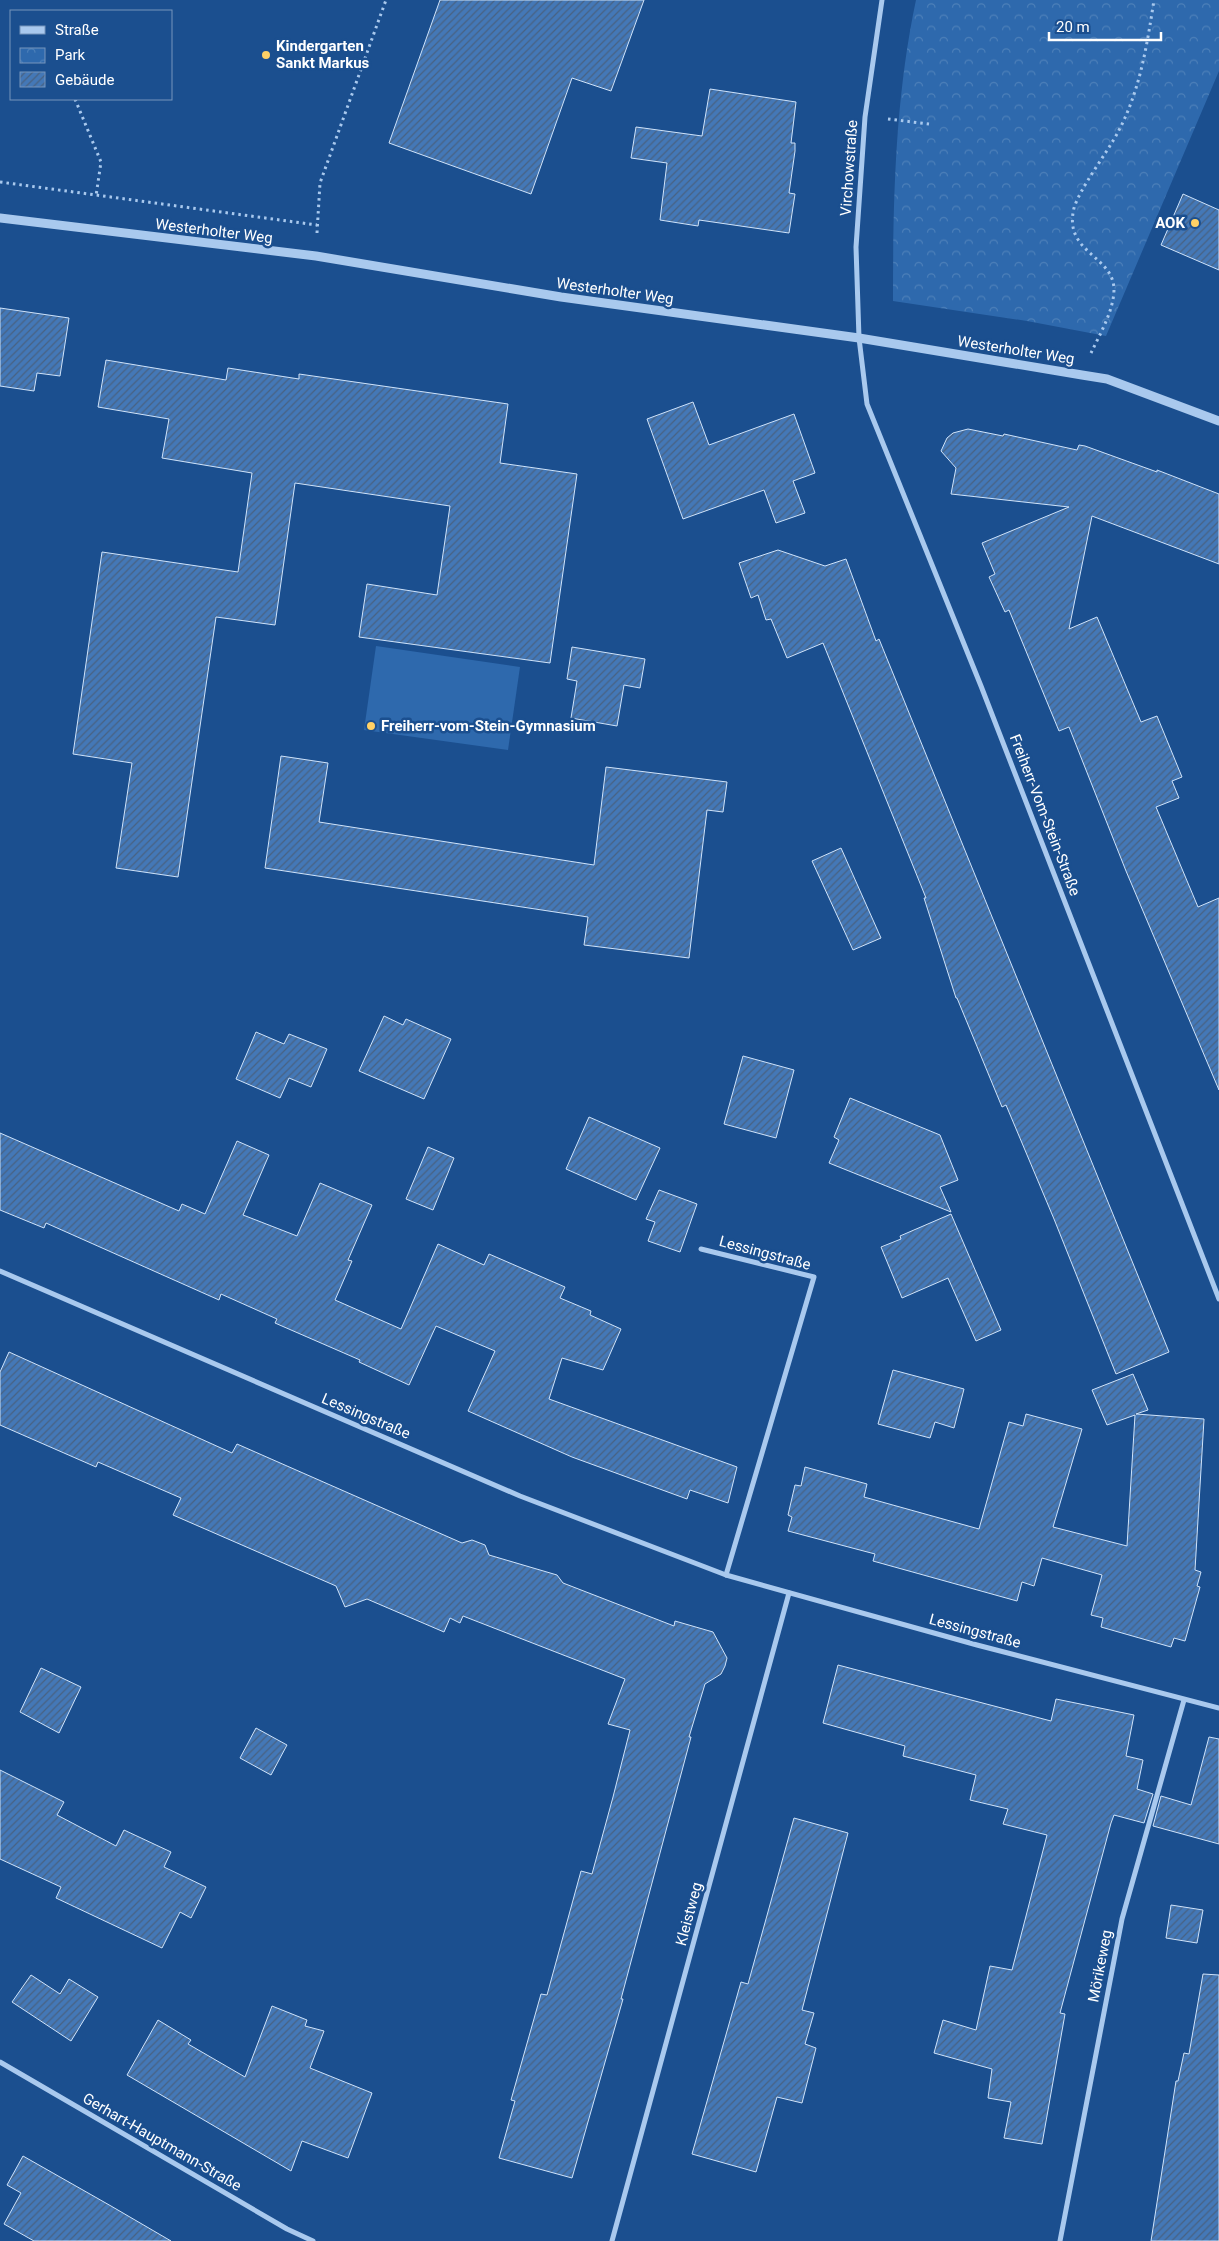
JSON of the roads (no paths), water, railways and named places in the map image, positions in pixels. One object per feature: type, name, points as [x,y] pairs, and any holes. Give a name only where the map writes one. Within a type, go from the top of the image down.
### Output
[{"type":"street","name":"Virchowstraße","points":[[859,338],[856,247],[865,117],[882,0]]},
{"type":"street","name":"Westerholter Weg","points":[[0,218],[316,256],[561,297],[859,338],[1082,374],[1107,379],[1219,421]]},
{"type":"street","name":"Freiherr-Vom-Stein-Straße","points":[[859,338],[867,404],[988,704],[1219,1299]]},
{"type":"street","name":"Lessingstraße","points":[[701,1249],[814,1276],[726,1575]]},
{"type":"street","name":"Lessingstraße","points":[[0,1271],[520,1496],[726,1575],[1219,1708]]},
{"type":"street","name":"Kleistweg","points":[[612,2241],[789,1593]]},
{"type":"street","name":"Mörikeweg","points":[[1060,2241],[1122,1919],[1184,1700]]},
{"type":"street","name":"Gerhart-Hauptmann-Straße","points":[[0,2062],[287,2229],[313,2241]]},
{"type":"place","name":"Kindergarten Sankt Markus","points":[[266,55]]},
{"type":"place","name":"AOK","points":[[1195,223]]},
{"type":"place","name":"Freiherr-vom-Stein-Gymnasium","points":[[371,726]]}]
